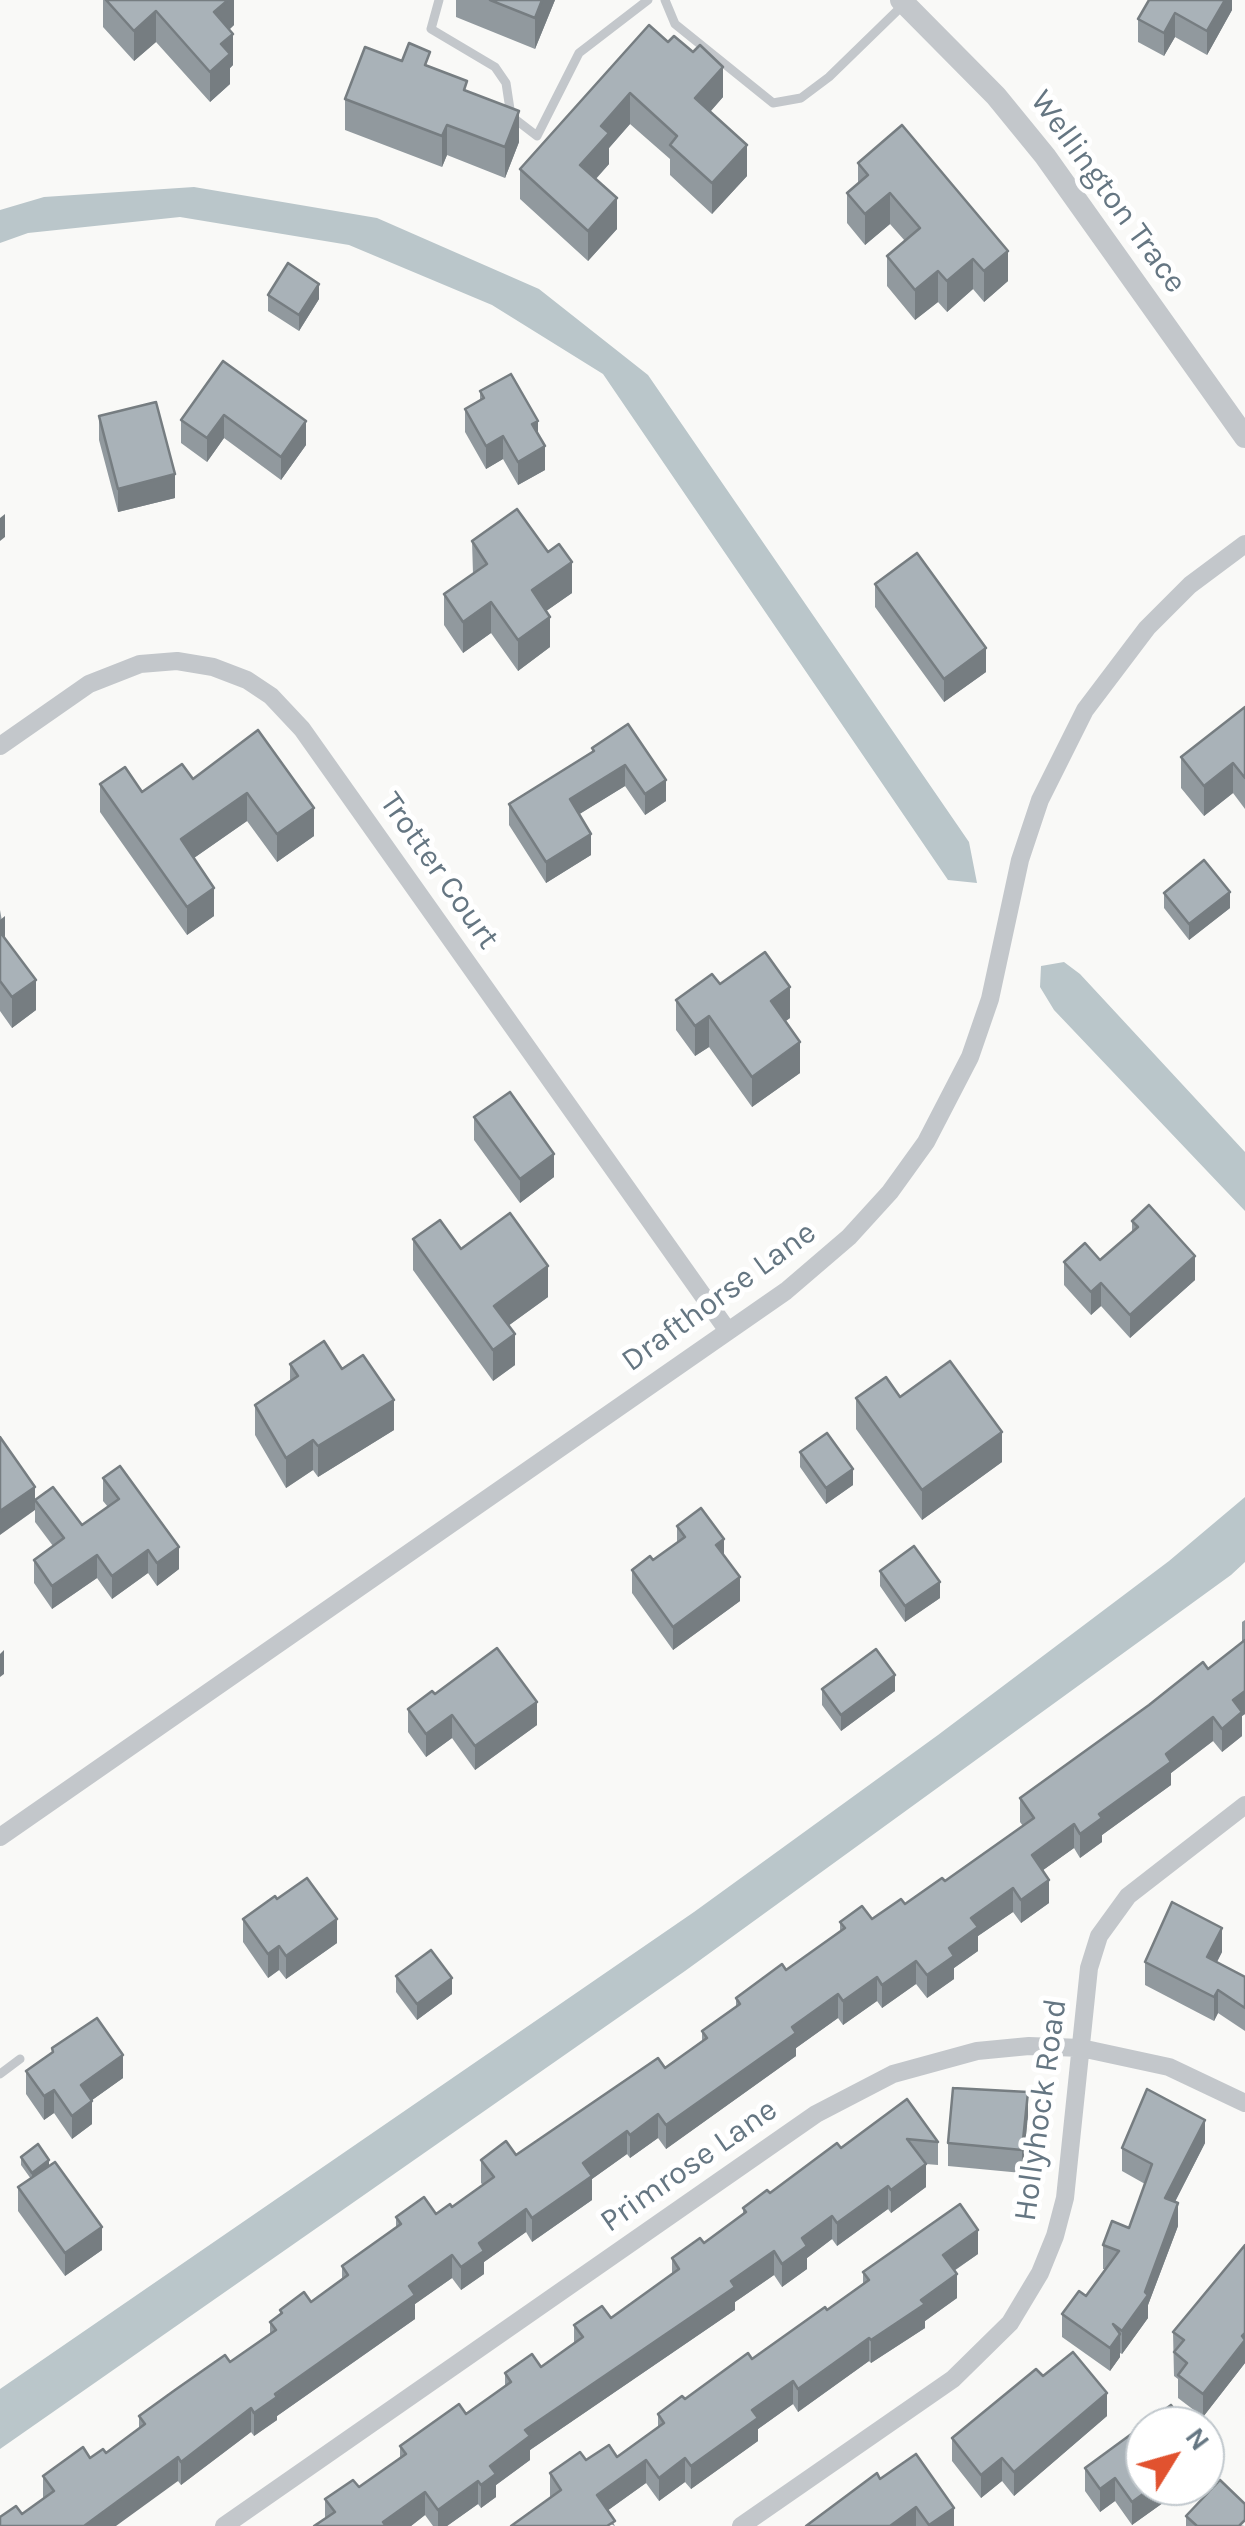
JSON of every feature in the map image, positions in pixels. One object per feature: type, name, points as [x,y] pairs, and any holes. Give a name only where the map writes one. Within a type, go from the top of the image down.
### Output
[{"type":"street","name":"Wellington Trace","points":[[902,2],[996,96],[1045,156],[1245,437]]},
{"type":"street","name":"Drafthorse Lane","points":[[0,1838],[786,1291],[848,1238],[890,1192],[926,1142],[970,1057],[990,999],[1020,860],[1055,764],[1100,687],[1146,628],[1190,585],[1245,544]]},
{"type":"street","name":"Trotter Court","points":[[0,746],[89,684],[140,664],[176,661],[213,667],[263,690],[302,729],[728,1332]]},
{"type":"street","name":"Hollyhock Road","points":[[742,2526],[953,2378],[1010,2323],[1040,2273],[1065,2198],[1090,1968],[1107,1922],[1128,1896],[1245,1805]]},
{"type":"street","name":"Primrose Lane","points":[[224,2526],[846,2096],[893,2074],[977,2051],[1029,2046],[1081,2048],[1168,2067],[1245,2103]]},
{"type":"lane","points":[[439,0],[431,29],[495,67],[506,83],[511,116],[536,136],[579,53],[648,0]]},
{"type":"lane","points":[[665,0],[675,24],[772,104],[802,98],[815,88],[902,2]]},
{"type":"lane","points":[[0,2074],[20,2059]]},
{"type":"shaded area","points":[[194,187],[377,218],[539,289],[648,375],[969,842],[977,883],[948,880],[603,374],[492,305],[349,245],[180,217],[28,233],[0,243],[0,210],[44,197]]},
{"type":"shaded area","points":[[1064,962],[1080,974],[1245,1152],[1245,1211],[1054,1010],[1040,987],[1041,966]]},
{"type":"shaded area","points":[[1245,1497],[1245,1562],[1231,1575],[685,1971],[0,2449],[0,2389],[694,1912],[938,1735],[1169,1561]]},
{"type":"building","points":[[106,0],[228,0],[214,12],[233,34],[221,44],[230,54],[210,72],[156,11],[134,31]]},
{"type":"building","points":[[490,0],[542,0],[535,18]]},
{"type":"building","points":[[1149,0],[1225,0],[1207,31],[1175,13],[1164,33],[1138,19]]},
{"type":"building","points":[[649,25],[668,42],[674,36],[693,52],[700,45],[723,67],[695,98],[747,145],[712,183],[670,145],[677,136],[630,93],[601,126],[609,133],[580,165],[617,198],[588,231],[520,169]]},
{"type":"building","points":[[409,43],[430,52],[425,65],[467,81],[464,90],[519,111],[505,147],[447,125],[442,136],[345,99],[365,47],[402,61]]},
{"type":"building","points":[[902,125],[1008,251],[984,271],[973,259],[947,281],[938,271],[915,290],[887,256],[920,228],[890,193],[865,214],[847,193],[868,175],[858,163]]},
{"type":"building","points":[[288,263],[319,284],[299,315],[268,295]]},
{"type":"building","points":[[223,361],[306,421],[281,457],[224,415],[207,438],[181,420]]},
{"type":"building","points":[[511,374],[538,421],[532,424],[545,446],[518,462],[503,436],[486,446],[465,409],[484,398],[480,391]]},
{"type":"building","points":[[156,402],[175,474],[118,489],[99,416]]},
{"type":"building","points":[[517,509],[548,552],[559,544],[572,562],[532,590],[550,617],[518,640],[491,602],[463,622],[444,594],[487,564],[472,541]]},
{"type":"building","points":[[917,553],[986,648],[944,679],[875,584]]},
{"type":"building","points":[[1245,707],[1245,778],[1233,763],[1204,786],[1181,757]]},
{"type":"building","points":[[628,724],[666,780],[645,794],[625,765],[570,799],[591,834],[546,862],[509,804],[594,751],[592,748]]},
{"type":"building","points":[[258,730],[314,808],[277,834],[247,793],[181,839],[214,888],[187,907],[100,784],[125,767],[142,792],[182,764],[193,779]]},
{"type":"building","points":[[1204,860],[1230,892],[1189,924],[1164,893]]},
{"type":"building","points":[[0,932],[36,980],[12,997],[0,981]]},
{"type":"building","points":[[765,952],[790,987],[771,1001],[800,1042],[752,1077],[709,1016],[695,1026],[676,1000],[712,974],[720,984]]},
{"type":"building","points":[[510,1092],[554,1154],[520,1179],[474,1117]]},
{"type":"building","points":[[1149,1205],[1195,1256],[1130,1315],[1101,1283],[1091,1292],[1064,1262],[1085,1243],[1100,1260],[1138,1227],[1132,1221]]},
{"type":"building","points":[[510,1213],[548,1266],[494,1306],[515,1334],[493,1350],[413,1239],[440,1220],[461,1249]]},
{"type":"building","points":[[324,1341],[342,1369],[363,1355],[394,1400],[318,1446],[313,1440],[286,1458],[255,1405],[298,1376],[290,1364]]},
{"type":"building","points":[[950,1361],[1002,1432],[922,1490],[856,1398],[886,1377],[900,1397]]},
{"type":"building","points":[[827,1433],[853,1469],[826,1488],[800,1452]]},
{"type":"building","points":[[0,1437],[35,1487],[0,1511]]},
{"type":"building","points":[[120,1466],[179,1547],[157,1563],[148,1550],[112,1576],[97,1555],[52,1586],[34,1560],[64,1538],[35,1500],[53,1487],[82,1525],[119,1499],[103,1478]]},
{"type":"building","points":[[701,1508],[724,1539],[716,1545],[740,1577],[673,1627],[632,1570],[685,1537],[677,1526]]},
{"type":"building","points":[[914,1546],[940,1582],[905,1606],[880,1571]]},
{"type":"building","points":[[1245,1640],[1245,1691],[1233,1700],[1242,1712],[1222,1729],[1213,1717],[1166,1754],[1171,1762],[1099,1814],[1102,1818],[1080,1834],[1074,1824],[1032,1855],[1049,1880],[1021,1900],[1013,1888],[971,1918],[978,1927],[949,1948],[954,1956],[927,1975],[916,1961],[882,1985],[877,1977],[843,2001],[838,1994],[792,2027],[796,2033],[666,2125],[658,2114],[630,2135],[627,2131],[583,2163],[592,2176],[532,2218],[526,2209],[479,2243],[484,2251],[461,2267],[452,2255],[409,2286],[415,2295],[275,2394],[277,2397],[254,2413],[251,2408],[181,2462],[178,2457],[84,2526],[0,2526],[0,2517],[16,2506],[22,2514],[54,2491],[43,2476],[83,2447],[90,2458],[103,2449],[106,2453],[145,2424],[139,2416],[225,2355],[230,2362],[276,2330],[270,2322],[304,2292],[311,2302],[348,2275],[342,2266],[401,2224],[396,2217],[424,2197],[436,2214],[450,2204],[452,2207],[494,2177],[481,2160],[506,2141],[516,2155],[658,2058],[665,2068],[707,2038],[702,2031],[740,2004],[736,1998],[782,1964],[786,1970],[845,1928],[840,1922],[862,1906],[872,1919],[901,1899],[905,1904],[942,1878],[945,1881],[1034,1818],[1020,1798],[1203,1662],[1208,1669]]},
{"type":"building","points":[[497,1648],[537,1702],[475,1746],[452,1715],[426,1734],[408,1709]]},
{"type":"building","points":[[876,1649],[895,1675],[841,1715],[822,1689]]},
{"type":"building","points":[[307,1878],[337,1919],[286,1956],[279,1946],[268,1954],[243,1919]]},
{"type":"building","points":[[1172,1902],[1222,1928],[1207,1957],[1245,1977],[1245,2008],[1218,1990],[1214,1997],[1145,1962]]},
{"type":"building","points":[[431,1950],[452,1978],[417,2004],[396,1976]]},
{"type":"building","points":[[97,2018],[123,2055],[81,2085],[92,2101],[72,2116],[54,2090],[44,2096],[26,2071]]},
{"type":"building","points":[[953,2088],[1028,2092],[1022,2150],[948,2143]]},
{"type":"building","points":[[1147,2089],[1205,2120],[1165,2198],[1178,2203],[1145,2292],[1148,2295],[1122,2331],[1113,2324],[1120,2334],[1110,2348],[1062,2314],[1079,2291],[1086,2296],[1119,2251],[1103,2245],[1112,2221],[1129,2228],[1152,2164],[1122,2148]]},
{"type":"building","points":[[907,2099],[938,2142],[907,2139],[926,2164],[891,2190],[888,2186],[837,2223],[832,2216],[802,2238],[807,2246],[782,2264],[774,2251],[731,2281],[735,2287],[525,2430],[530,2436],[490,2466],[496,2474],[481,2485],[478,2481],[438,2510],[425,2492],[383,2522],[386,2526],[314,2526],[335,2512],[325,2499],[353,2480],[359,2487],[406,2454],[400,2446],[459,2404],[466,2414],[511,2382],[505,2373],[532,2354],[541,2367],[583,2337],[574,2325],[602,2306],[611,2318],[679,2269],[672,2258],[700,2238],[704,2243],[746,2212],[743,2208],[767,2190],[770,2193],[837,2143],[841,2148]]},
{"type":"building","points":[[38,2144],[49,2160],[32,2173],[21,2157]]},
{"type":"building","points":[[55,2162],[102,2227],[65,2253],[18,2187]]},
{"type":"building","points":[[960,2204],[978,2230],[943,2255],[957,2274],[921,2300],[925,2304],[798,2389],[793,2381],[752,2410],[758,2418],[691,2466],[685,2458],[659,2478],[646,2460],[597,2495],[615,2521],[607,2526],[511,2526],[561,2490],[550,2473],[580,2452],[586,2460],[609,2445],[617,2457],[664,2423],[658,2414],[682,2396],[685,2399],[748,2353],[752,2359],[825,2307],[827,2310],[869,2280],[863,2272]]},
{"type":"building","points":[[1245,2245],[1245,2340],[1203,2394],[1178,2375],[1187,2363],[1174,2352],[1184,2340],[1173,2332]]},
{"type":"building","points":[[1073,2352],[1107,2393],[1014,2472],[1002,2458],[981,2475],[952,2438],[1036,2369],[1043,2376]]},
{"type":"building","points":[[1125,2439],[1125,2492],[1115,2478],[1100,2489],[1085,2468]]},
{"type":"building","points":[[916,2454],[954,2508],[929,2525],[916,2507],[890,2526],[806,2526],[877,2473],[880,2479]]},
{"type":"building","points":[[1225,2485],[1245,2504],[1245,2520],[1239,2526],[1197,2526],[1186,2516],[1195,2506],[1225,2506]]}]
